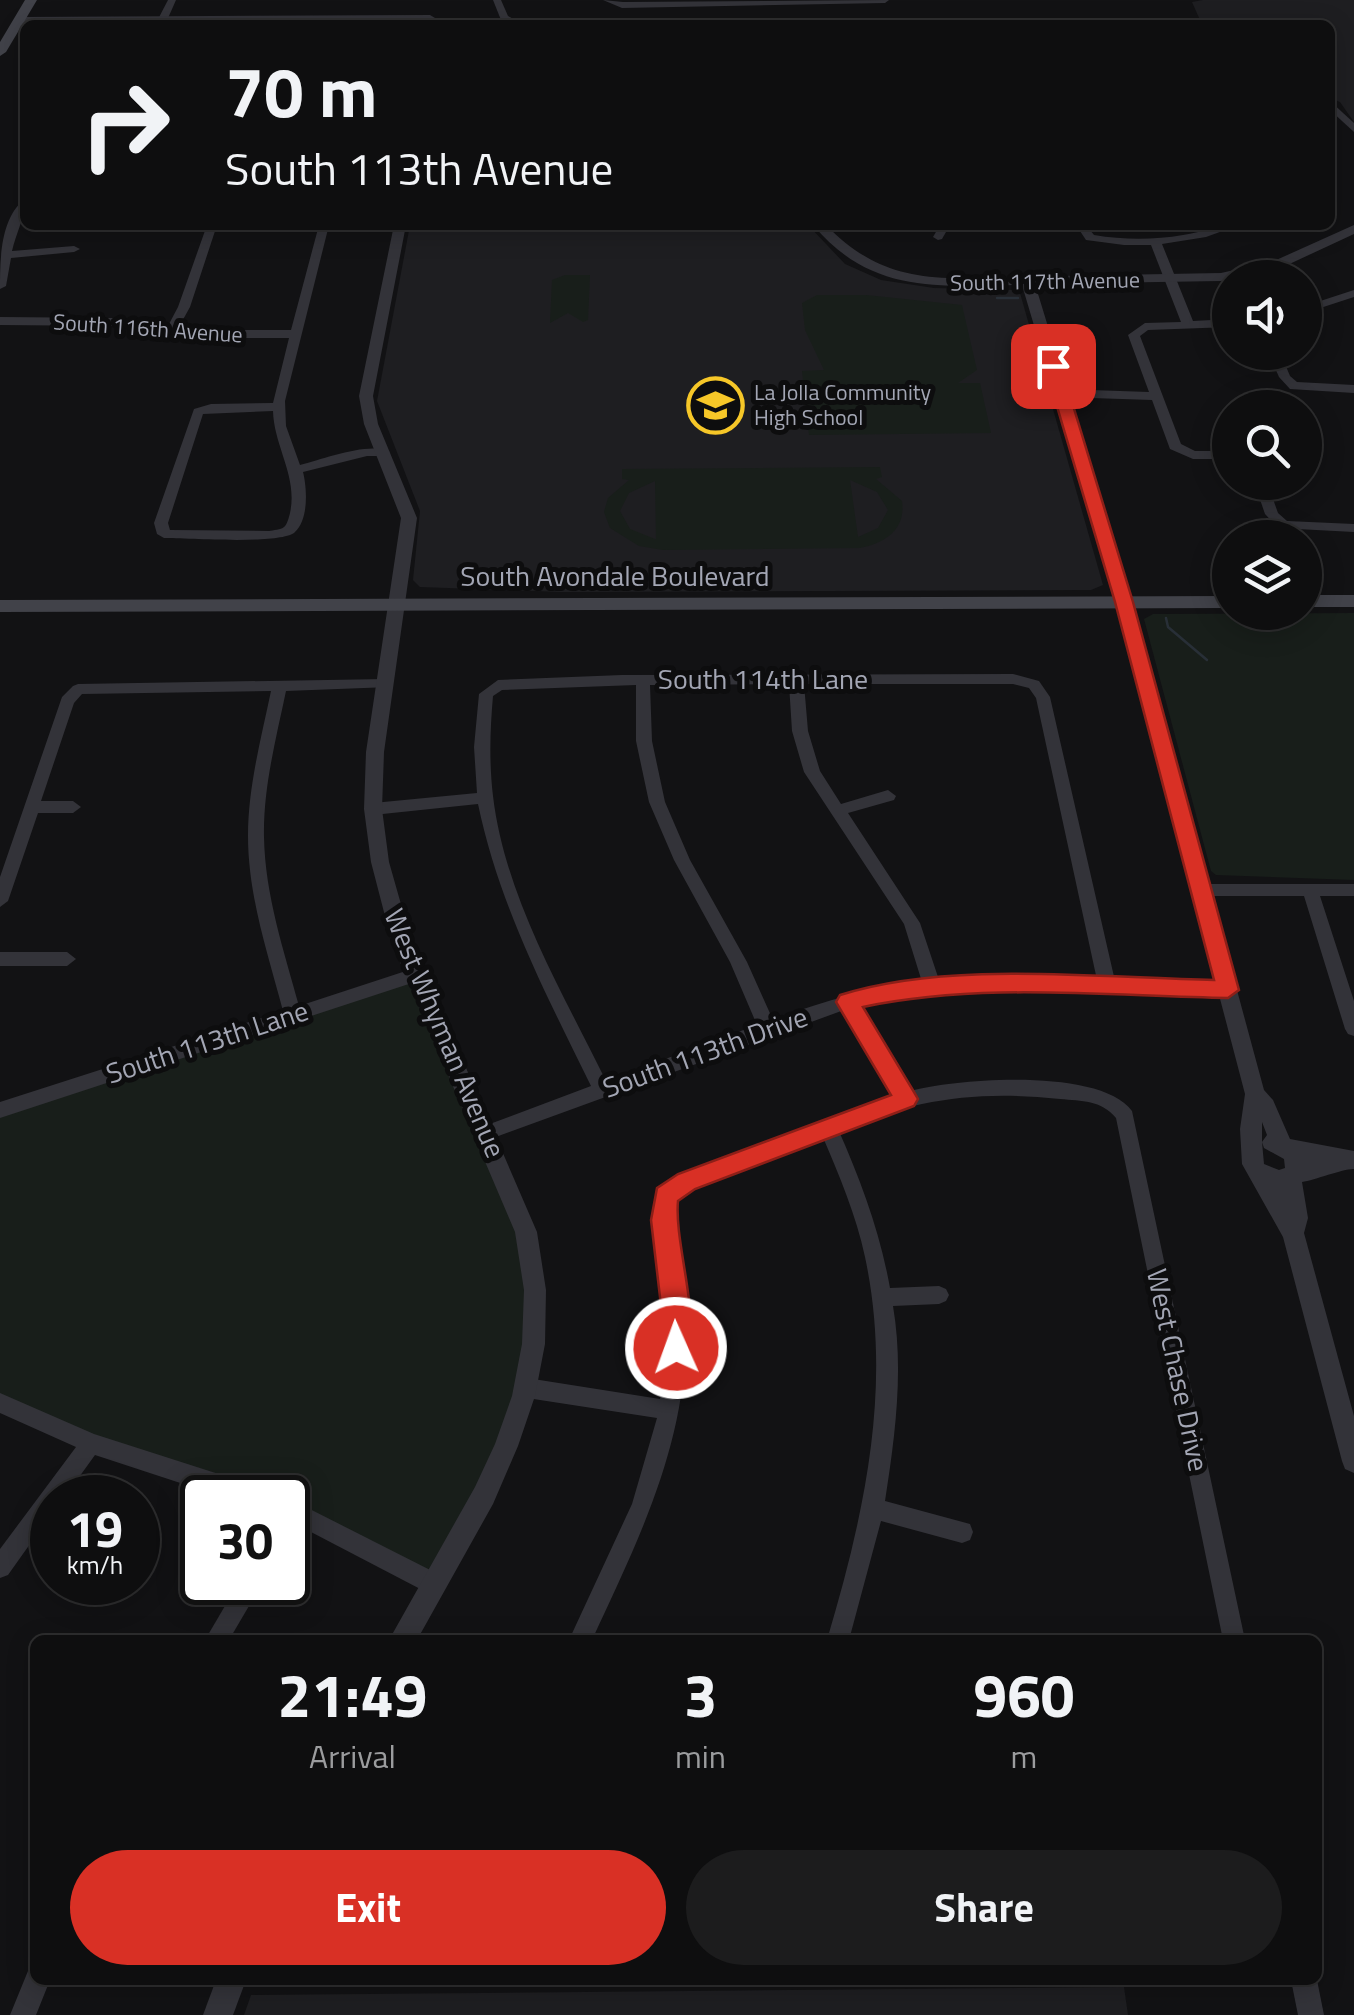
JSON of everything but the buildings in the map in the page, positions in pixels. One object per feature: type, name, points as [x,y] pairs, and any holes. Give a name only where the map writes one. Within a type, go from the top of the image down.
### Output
[{"type":"main road","points":[[0,52],[31,0]]},
{"type":"main road","points":[[1322,601],[1354,601]]},
{"type":"main road","name":"South Avondale Boulevard","points":[[0,606],[1212,602]]},
{"type":"street","points":[[496,0],[504,18],[509,20]]},
{"type":"street","points":[[609,2],[884,0]]},
{"type":"street","points":[[1335,109],[1354,129]]},
{"type":"street","points":[[0,286],[10,234],[20,213]]},
{"type":"street","name":"South 117th Avenue","points":[[824,230],[851,258],[886,274],[930,282],[1028,282],[1233,276],[1287,260],[1354,229]]},
{"type":"street","points":[[172,328],[210,230]]},
{"type":"street","points":[[278,407],[202,410],[194,418],[161,523],[164,534],[286,533],[293,527],[300,500],[296,470],[281,434],[278,407],[323,230]]},
{"type":"street","name":"West Whyman Avenue","points":[[399,230],[366,396],[368,414],[409,518],[375,752],[373,809],[385,886],[415,975],[519,1211],[534,1271],[536,1337],[528,1388],[498,1469],[405,1635]]},
{"type":"street","points":[[938,237],[942,230]]},
{"type":"street","points":[[1084,230],[1090,238],[1155,240],[1222,230]]},
{"type":"street","points":[[1207,230],[1212,234]]},
{"type":"street","points":[[1155,240],[1190,326]]},
{"type":"street","points":[[7,255],[74,249]]},
{"type":"street","points":[[1028,282],[1124,602],[1255,1094],[1250,1106],[1266,1140],[1280,1218],[1293,1233],[1354,1461]]},
{"type":"street","points":[[1322,304],[1354,293]]},
{"type":"street","name":"South 116th Avenue","points":[[0,321],[114,322],[295,334]]},
{"type":"street","points":[[1212,324],[1137,330],[1134,338],[1173,443],[1182,452],[1212,454]]},
{"type":"street","points":[[1282,370],[1294,386],[1354,389]]},
{"type":"street","points":[[1061,393],[1154,392]]},
{"type":"street","points":[[296,470],[384,452]]},
{"type":"street","points":[[1267,500],[1272,514],[1283,525],[1354,528]]},
{"type":"street","points":[[796,679],[804,752],[812,772],[912,923],[932,986]]},
{"type":"street","name":"South 114th Lane","points":[[485,798],[482,738],[486,699],[492,687],[643,680],[796,679],[1013,679],[1034,684],[1043,697],[1108,990]]},
{"type":"street","points":[[643,680],[646,755],[662,816],[768,1029]]},
{"type":"street","points":[[0,901],[68,701],[78,689],[385,684]]},
{"type":"street","points":[[280,685],[260,781],[256,838],[263,899],[292,1014]]},
{"type":"street","points":[[837,811],[888,796]]},
{"type":"street","points":[[373,809],[485,798],[495,852],[517,916],[602,1090]]},
{"type":"street","points":[[31,807],[73,808]]},
{"type":"street","points":[[1201,890],[1354,890]]},
{"type":"street","points":[[1310,890],[1354,1029]]},
{"type":"street","points":[[0,959],[68,960]]},
{"type":"street","name":"South 113th Lane","points":[[0,1110],[415,975]]},
{"type":"street","name":"South 113th Drive","points":[[486,1133],[848,1002],[932,986],[1010,984],[1108,990],[1228,990]]},
{"type":"street","points":[[582,1635],[642,1506],[670,1410],[676,1327],[664,1220],[666,1195],[686,1182],[906,1099],[848,1002]]},
{"type":"street","name":"West Chase Drive","points":[[906,1099],[956,1089],[1012,1087],[1088,1094],[1115,1103],[1127,1123],[1233,1635]]},
{"type":"street","points":[[828,1128],[864,1218],[882,1297],[888,1397],[876,1509],[839,1635]]},
{"type":"street","points":[[1266,1140],[1348,1160]]},
{"type":"street","points":[[1266,1140],[1273,1180],[1348,1160]]},
{"type":"street","points":[[1266,1140],[1297,1164],[1292,1176],[1297,1218],[1293,1233]]},
{"type":"street","points":[[882,1297],[939,1295]]},
{"type":"street","points":[[528,1388],[670,1410]]},
{"type":"street","points":[[0,1403],[92,1443],[189,1475]]},
{"type":"street","points":[[0,1567],[92,1443]]},
{"type":"street","points":[[876,1509],[962,1532]]},
{"type":"street","points":[[310,1525],[434,1584]]},
{"type":"street","points":[[219,1635],[238,1605]]},
{"type":"street","points":[[23,2015],[35,1985]]},
{"type":"street","points":[[218,2015],[229,1985]]},
{"type":"street","points":[[1305,1985],[1311,2015]]},
{"type":"shaded area","points":[[1354,0],[1354,122],[1335,100],[1335,20],[1200,20],[1192,2]]},
{"type":"shaded area","name":"La Jolla Community High School","points":[[409,230],[813,230],[845,264],[881,280],[934,288],[1020,293],[1103,585],[1091,590],[561,592],[420,587],[413,580],[420,511],[377,401]]},
{"type":"shaded area","points":[[565,275],[590,275],[588,320],[583,322],[568,313],[550,323],[552,280]]},
{"type":"shaded area","points":[[817,295],[866,295],[962,305],[977,370],[958,383],[980,383],[991,433],[809,435],[802,371],[824,370],[805,330],[802,303]]},
{"type":"shaded area","points":[[880,467],[882,477],[876,479],[902,501],[901,520],[892,534],[860,548],[663,550],[639,546],[610,528],[604,512],[608,498],[629,480],[622,479],[622,469]],"holes":[[[850,480],[877,492],[888,510],[878,528],[858,537]],[[655,481],[656,539],[630,529],[620,511],[629,493]]]},
{"type":"shaded area","points":[[1322,613],[1354,613],[1354,880],[1216,875],[1211,871],[1144,619],[1153,614],[1212,614],[1212,630],[1322,630]]},
{"type":"shaded area","points":[[415,975],[519,1211],[533,1363],[434,1584],[310,1520],[310,1475],[198,1475],[0,1403],[0,1110]]},
{"type":"shaded area","points":[[1124,1987],[1128,2015],[244,2015],[251,1995]]},
{"type":"waterway","points":[[997,298],[1018,298]]},
{"type":"waterway","points":[[1166,618],[1168,627],[1207,660]]},
{"type":"place","name":"La Jolla Community High School","points":[[715,405]]},
{"type":"route","points":[[676,1348],[676,1306],[664,1220],[666,1195],[686,1182],[906,1099],[848,1002],[908,989],[976,984],[1228,990],[1124,602],[1053,366]]}]
